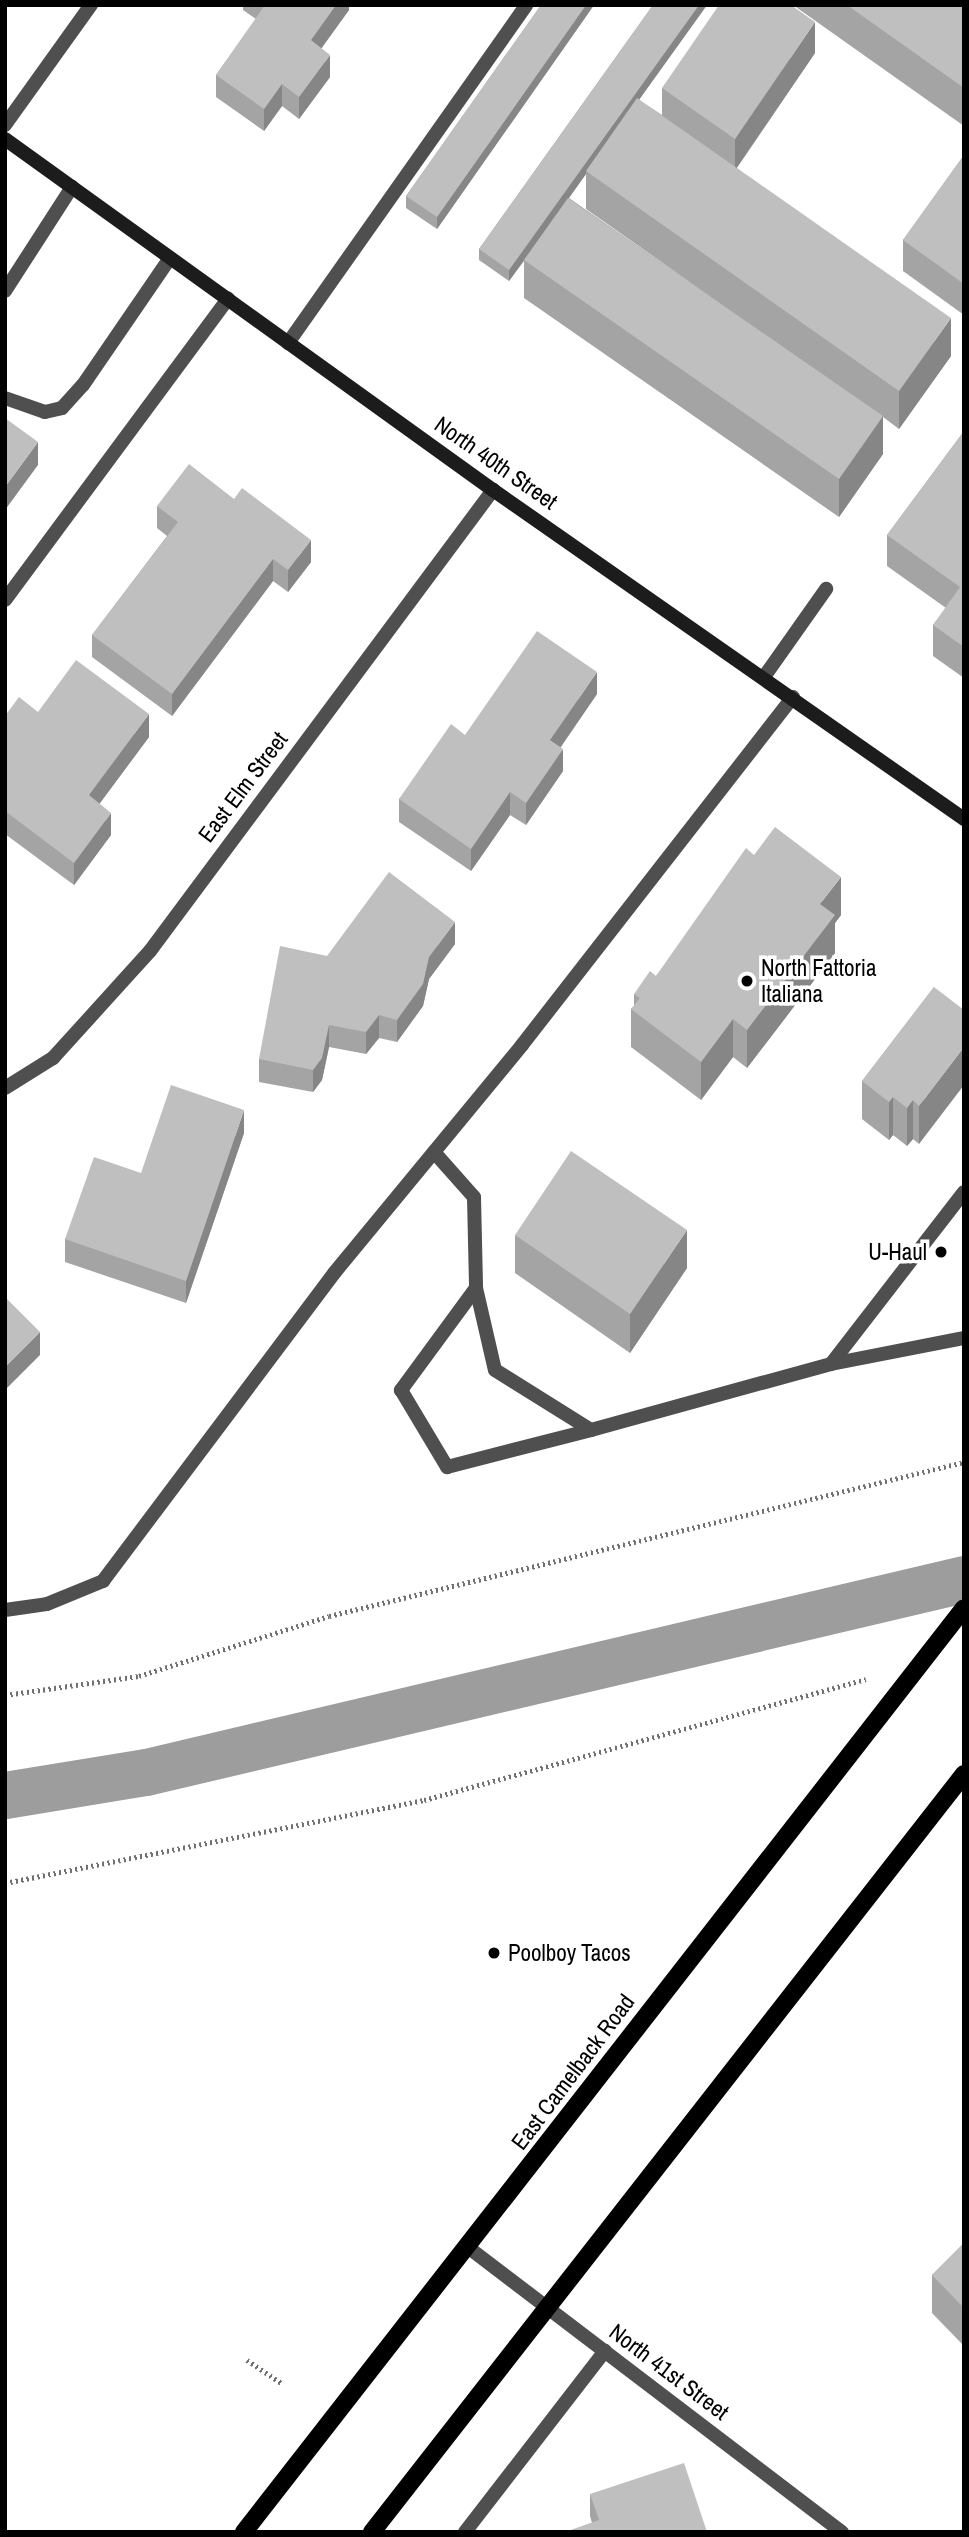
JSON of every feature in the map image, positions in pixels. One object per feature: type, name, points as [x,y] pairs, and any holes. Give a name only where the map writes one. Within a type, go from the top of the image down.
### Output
[{"type":"main road","name":"North 40th Street","points":[[5,139],[493,490],[964,819]]},
{"type":"main road","name":"East Camelback Road","points":[[244,2532],[469,2248],[964,1608]]},
{"type":"main road","points":[[372,2532],[549,2309],[964,1774]]},
{"type":"street","points":[[5,125],[91,5]]},
{"type":"street","points":[[288,343],[526,5]]},
{"type":"street","points":[[5,291],[72,187]]},
{"type":"street","points":[[5,398],[46,412],[62,408],[83,385],[170,258]]},
{"type":"street","points":[[5,600],[228,299]]},
{"type":"street","name":"East Elm Street","points":[[5,1088],[53,1058],[150,951],[493,490]]},
{"type":"street","points":[[764,677],[826,589]]},
{"type":"street","points":[[5,1610],[47,1604],[103,1581],[335,1272],[434,1152],[793,697]]},
{"type":"street","points":[[434,1152],[474,1197],[476,1288],[495,1370],[591,1430]]},
{"type":"street","points":[[831,1364],[964,1192]]},
{"type":"street","points":[[476,1288],[401,1390],[447,1467],[831,1364],[964,1338]]},
{"type":"street","name":"North 41st Street","points":[[469,2248],[842,2532]]},
{"type":"street","points":[[464,2532],[605,2351]]},
{"type":"path","points":[[5,1695],[139,1676],[329,1615],[964,1462]]},
{"type":"path","points":[[5,1883],[424,1800],[853,1682]]},
{"type":"path","points":[[247,2360],[283,2385]]},
{"type":"building","points":[[265,5],[336,5],[311,40],[330,55],[299,97],[282,84],[264,109],[216,75]]},
{"type":"building","points":[[541,5],[586,5],[437,217],[406,196]]},
{"type":"building","points":[[653,5],[699,5],[509,270],[479,249]]},
{"type":"building","points":[[719,5],[791,5],[815,22],[735,139],[662,88]]},
{"type":"building","points":[[847,5],[964,5],[964,88]]},
{"type":"building","points":[[637,98],[951,318],[899,391],[586,171]]},
{"type":"building","points":[[964,155],[964,284],[903,240]]},
{"type":"building","points":[[568,198],[883,416],[839,479],[524,260]]},
{"type":"building","points":[[5,418],[38,442],[5,487]]},
{"type":"building","points":[[964,431],[964,647],[933,625],[960,587],[887,535]]},
{"type":"building","points":[[189,464],[234,499],[242,488],[311,540],[288,570],[273,559],[172,694],[92,635],[178,522],[157,506]]},
{"type":"building","points":[[537,631],[597,672],[550,740],[563,749],[526,803],[510,792],[471,849],[399,799],[451,724],[465,735]]},
{"type":"building","points":[[76,660],[149,714],[89,795],[111,813],[74,863],[5,811],[5,716],[19,697],[38,712]]},
{"type":"building","name":"North Fattoria Italiana","points":[[775,827],[841,877],[820,904],[835,915],[747,1030],[733,1019],[701,1062],[631,1009],[640,998],[634,994],[650,971],[656,976],[746,848],[754,855]]},
{"type":"building","points":[[389,872],[455,922],[429,957],[423,984],[397,1020],[379,1015],[366,1032],[329,1025],[322,1058],[313,1070],[259,1059],[280,946],[327,956]]},
{"type":"building","points":[[934,987],[964,1010],[964,1047],[919,1106],[913,1100],[907,1108],[893,1097],[889,1102],[862,1081]]},
{"type":"building","points":[[171,1085],[244,1110],[186,1281],[65,1239],[94,1157],[141,1173]]},
{"type":"building","points":[[571,1151],[687,1230],[630,1314],[515,1235]]},
{"type":"building","points":[[5,1297],[40,1332],[5,1367]]},
{"type":"building","points":[[964,2243],[964,2308],[932,2275]]},
{"type":"building","points":[[684,2463],[707,2532],[565,2532],[599,2520],[590,2494]]},
{"type":"waterway","points":[[5,1795],[146,1772],[964,1579]]},
{"type":"place","name":"North Fattoria Italiana","points":[[747,981]]},
{"type":"place","name":"U-Haul","points":[[941,1252]]},
{"type":"place","name":"Poolboy Tacos","points":[[494,1953]]}]
